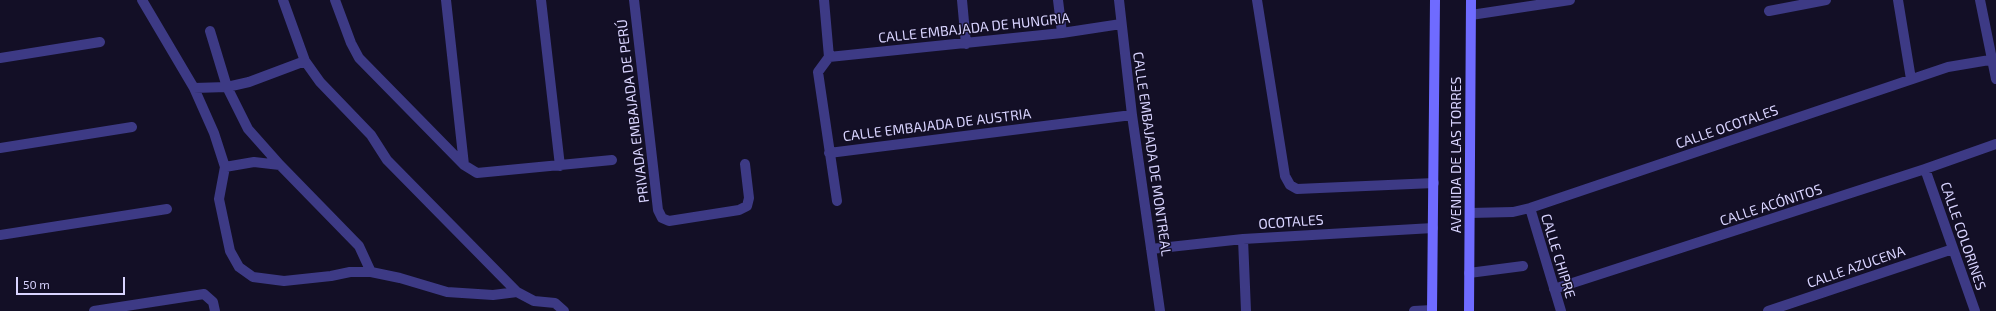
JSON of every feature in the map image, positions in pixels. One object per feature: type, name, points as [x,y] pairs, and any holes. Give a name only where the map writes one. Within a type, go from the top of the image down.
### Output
[{"type":"main road","points":[[1432,311],[1435,0]]},
{"type":"main road","name":"AVENIDA DE LAS TORRES","points":[[1469,311],[1471,0]]},
{"type":"street","points":[[283,0],[305,61],[320,82],[371,135],[387,160],[517,292],[534,301],[555,303],[564,311]]},
{"type":"street","points":[[335,0],[351,43],[359,58],[464,165],[476,173],[612,160]]},
{"type":"street","points":[[446,0],[464,165]]},
{"type":"street","points":[[541,0],[560,166]]},
{"type":"street","name":"PRIVADA EMBAJADA DE PERÚ","points":[[634,0],[658,210],[662,218],[669,221],[739,210],[747,206],[749,198],[745,164]]},
{"type":"street","points":[[824,0],[829,57]]},
{"type":"street","points":[[962,0],[966,44]]},
{"type":"street","points":[[1058,0],[1062,34]]},
{"type":"street","name":"CALLE EMBAJADA DE MONTREAL","points":[[1119,0],[1132,116],[1160,311]]},
{"type":"street","points":[[1258,0],[1284,176],[1290,185],[1297,189],[1434,183]]},
{"type":"street","points":[[1471,15],[1570,0]]},
{"type":"street","points":[[1768,11],[1826,0]]},
{"type":"street","points":[[1898,0],[1911,79]]},
{"type":"street","points":[[1980,0],[1994,59],[1996,79]]},
{"type":"street","points":[[144,1],[194,88],[214,133],[225,167],[219,199],[230,251],[239,267],[253,277],[284,281],[330,276],[350,272],[371,272],[400,278],[447,292],[493,295],[517,292]]},
{"type":"street","name":"CALLE EMBAJADA DE HUNGRIA","points":[[829,57],[1062,34],[1122,24]]},
{"type":"street","points":[[210,31],[227,87],[248,129],[280,165],[359,246],[371,272]]},
{"type":"street","points":[[0,58],[100,42]]},
{"type":"street","name":"CALLE EMBAJADA DE AUSTRIA","points":[[829,57],[818,72],[829,153],[1132,116]]},
{"type":"street","name":"CALLE OCOTALES","points":[[1470,213],[1513,212],[1530,208],[1948,67],[1994,59]]},
{"type":"street","points":[[194,88],[227,87],[249,82],[305,61]]},
{"type":"street","points":[[0,148],[132,127]]},
{"type":"street","name":"CALLE ACÓNITOS","points":[[1554,289],[1925,169],[1996,144]]},
{"type":"street","points":[[829,153],[836,201]]},
{"type":"street","points":[[225,167],[254,162],[280,165]]},
{"type":"street","name":"CALLE COLORINES","points":[[1925,169],[1975,311]]},
{"type":"street","name":"CALLE CHIPRE","points":[[1530,208],[1561,311]]},
{"type":"street","points":[[0,235],[168,209]]},
{"type":"street","name":"OCOTALES","points":[[1151,249],[1243,239],[1434,228]]},
{"type":"street","points":[[1243,239],[1246,311]]},
{"type":"street","name":"CALLE AZUCENA","points":[[1768,311],[1953,249]]},
{"type":"street","points":[[1469,274],[1523,266]]},
{"type":"street","points":[[94,311],[204,294],[213,302],[215,311]]},
{"type":"street","points":[[1414,311],[1432,311]]}]
